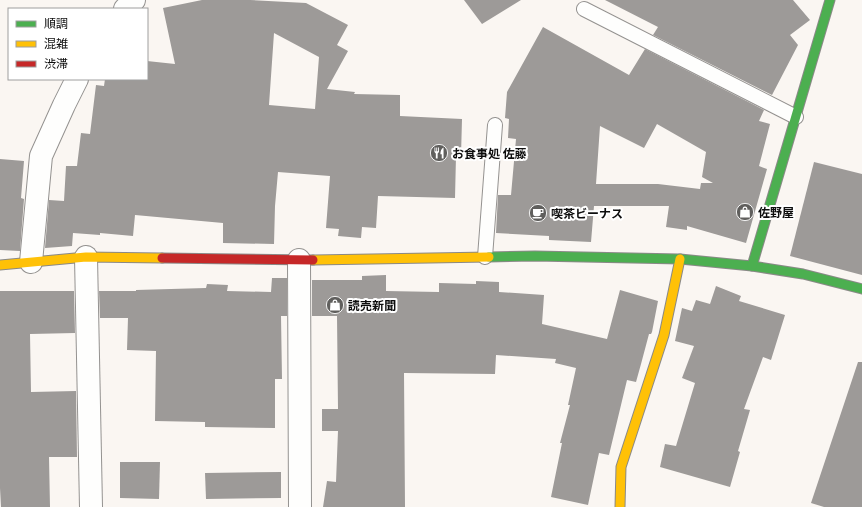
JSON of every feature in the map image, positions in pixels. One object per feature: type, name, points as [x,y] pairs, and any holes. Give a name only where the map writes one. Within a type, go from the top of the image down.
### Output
[{"type":"street","points":[[126,8],[134,0]]},
{"type":"street","points":[[752,266],[830,0]]},
{"type":"street","points":[[30,262],[41,156],[76,80]]},
{"type":"street","points":[[0,265],[86,258],[300,260],[536,256],[680,259],[752,266],[803,274],[862,289]]},
{"type":"street","points":[[86,258],[91,507]]},
{"type":"street","points":[[620,507],[621,467],[664,335],[680,259]]},
{"type":"street","points":[[300,260],[300,507]]},
{"type":"lane","points":[[584,8],[796,117]]},
{"type":"lane","points":[[485,257],[495,125]]},
{"type":"building","points":[[202,0],[250,0],[306,3],[348,25],[337,45],[348,51],[327,89],[355,92],[354,94],[400,95],[400,116],[462,119],[461,156],[456,156],[455,198],[378,196],[376,228],[362,227],[361,238],[338,236],[339,229],[326,228],[330,176],[278,172],[274,244],[223,243],[223,223],[135,215],[133,236],[100,233],[100,235],[73,233],[72,246],[45,248],[49,200],[64,201],[66,166],[77,166],[81,133],[90,134],[96,85],[104,86],[105,80],[148,80],[148,61],[175,64],[163,8]],"holes":[[[274,33],[319,57],[315,109],[269,105]]]},
{"type":"building","points":[[464,0],[521,0],[482,24]]},
{"type":"building","points":[[605,0],[793,0],[810,20],[790,35],[798,45],[772,95],[653,35],[658,27]]},
{"type":"building","points":[[543,27],[629,75],[645,49],[764,110],[759,121],[770,124],[759,166],[767,169],[746,243],[687,226],[687,230],[666,227],[669,206],[594,206],[591,242],[549,240],[549,236],[496,233],[498,195],[511,195],[516,139],[508,138],[509,119],[505,118],[507,92]],"holes":[[[657,124],[706,152],[702,177],[713,183],[701,183],[700,189],[658,184],[596,184],[600,126],[644,148]]]},
{"type":"building","points":[[0,159],[24,161],[21,198],[24,199],[20,251],[0,250]]},
{"type":"building","points":[[814,162],[862,174],[862,275],[790,256]]},
{"type":"building","points":[[386,275],[386,291],[439,292],[439,283],[476,284],[476,281],[499,282],[499,292],[544,295],[542,324],[607,339],[620,290],[658,301],[652,332],[649,334],[636,382],[627,380],[609,455],[599,453],[588,505],[551,497],[562,443],[560,443],[570,405],[568,405],[576,368],[555,363],[556,359],[496,355],[495,374],[404,373],[405,507],[323,507],[327,481],[336,482],[338,431],[322,431],[322,409],[338,409],[337,316],[312,316],[312,280],[362,280],[362,276]]},
{"type":"building","points":[[272,278],[287,278],[287,316],[281,316],[282,379],[275,379],[275,428],[205,427],[205,422],[155,421],[156,351],[127,350],[128,318],[100,318],[99,291],[206,288],[207,284],[228,285],[227,291],[271,292]]},
{"type":"building","points":[[716,286],[741,296],[739,301],[785,315],[771,360],[763,357],[744,409],[750,410],[738,451],[740,452],[730,487],[660,467],[665,444],[676,446],[695,383],[682,378],[694,346],[675,341],[682,308],[692,311],[696,300],[710,304]]},
{"type":"building","points":[[0,291],[74,291],[75,333],[30,334],[31,392],[76,391],[77,457],[49,457],[50,507],[1,507]]},
{"type":"building","points":[[858,362],[862,362],[862,507],[824,507],[811,503]]},
{"type":"building","points":[[120,462],[160,462],[159,499],[120,498]]},
{"type":"building","points":[[281,472],[281,498],[206,499],[205,473]]},
{"type":"traffic: fast","points":[[752,266],[830,0]]},
{"type":"traffic: fast","points":[[489,257],[535,256],[680,259],[752,266],[803,274],[862,289]]},
{"type":"traffic: slow","points":[[0,265],[86,257],[162,258]]},
{"type":"traffic: slow","points":[[313,260],[489,257]]},
{"type":"traffic: slow","points":[[620,507],[621,467],[664,335],[680,259]]},
{"type":"traffic: jam","points":[[162,258],[313,260]]},
{"type":"place","name":"お食事処 佐藤","points":[[439,153]]},
{"type":"place","name":"佐野屋","points":[[745,212]]},
{"type":"place","name":"喫茶ビーナス","points":[[538,213]]},
{"type":"place","name":"読売新聞","points":[[335,305]]}]
